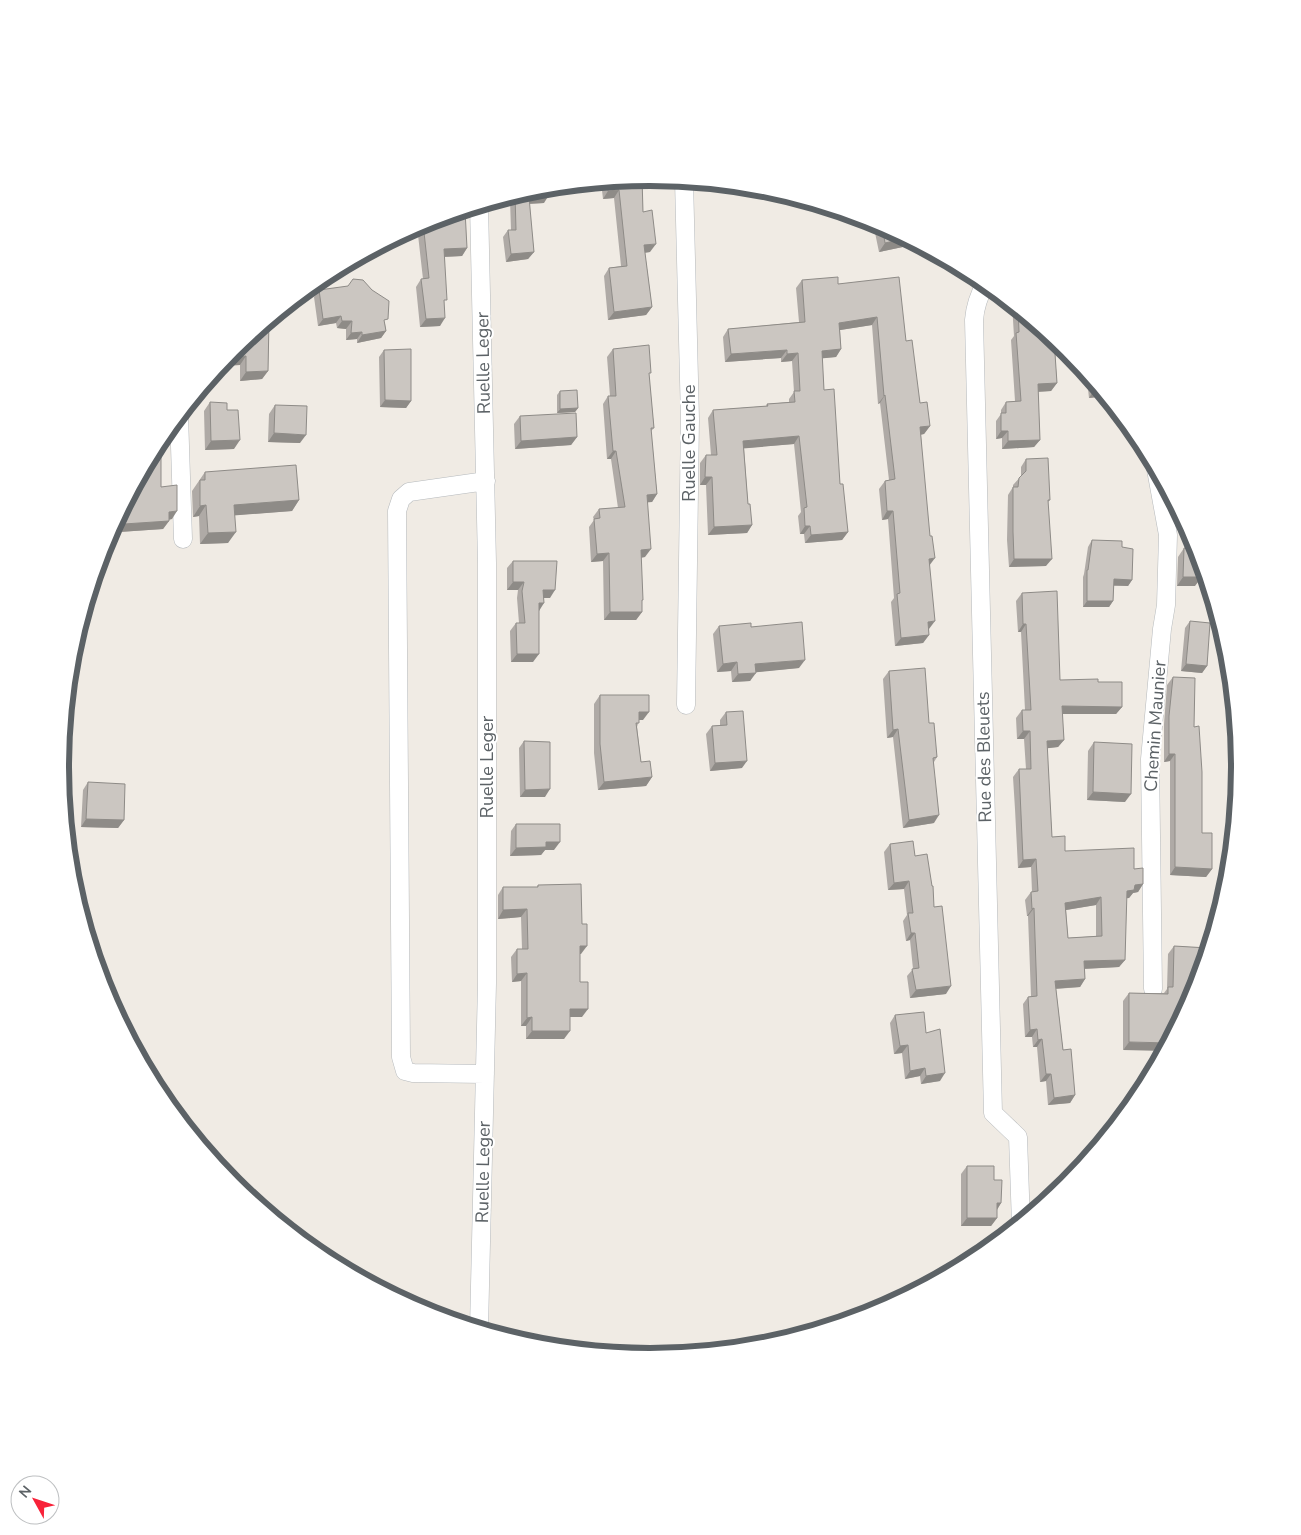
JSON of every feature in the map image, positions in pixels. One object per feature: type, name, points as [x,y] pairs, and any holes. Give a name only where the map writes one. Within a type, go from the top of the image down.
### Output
[{"type":"street","name":"Ruelle Gauche","points":[[684,187],[690,420],[686,705]]},
{"type":"street","name":"Ruelle Leger","points":[[479,212],[488,563],[487,984],[479,1323]]},
{"type":"street","name":"Rue des Bleuets","points":[[982,290],[975,306],[974,320],[993,1113],[1018,1137],[1021,1216]]},
{"type":"street","points":[[179,427],[183,539]]},
{"type":"street","points":[[485,1074],[413,1074],[405,1071],[401,1057],[397,511],[401,499],[409,492],[486,482]]},
{"type":"street","name":"Chemin Maunier","points":[[1153,989],[1150,759],[1166,605],[1168,535],[1159,486]]},
{"type":"building","points":[[642,186],[643,212],[652,210],[656,244],[644,245],[652,307],[614,312],[609,268],[627,266],[619,190],[608,191],[608,187]]},
{"type":"building","points":[[529,199],[534,252],[511,254],[508,230],[516,230],[515,202]]},
{"type":"building","points":[[465,217],[467,248],[444,249],[447,300],[444,300],[445,318],[426,319],[421,279],[429,278],[424,232]]},
{"type":"building","points":[[884,235],[896,241],[885,243]]},
{"type":"building","points":[[838,277],[838,284],[899,277],[906,341],[912,340],[920,403],[927,402],[930,426],[920,427],[930,536],[932,536],[935,558],[929,559],[935,621],[928,622],[929,635],[901,638],[897,594],[900,593],[893,511],[887,511],[885,481],[895,479],[884,396],[877,317],[839,323],[841,349],[822,351],[824,390],[834,389],[840,484],[843,484],[848,532],[811,535],[810,526],[805,526],[804,508],[807,507],[799,436],[743,441],[748,504],[750,504],[752,525],[714,527],[712,477],[705,477],[706,455],[717,455],[713,410],[795,402],[794,391],[800,391],[798,353],[787,354],[787,350],[731,354],[728,329],[805,322],[802,280]]},
{"type":"building","points":[[353,279],[363,280],[372,290],[389,301],[388,319],[384,320],[386,331],[362,335],[362,332],[351,333],[352,321],[342,321],[341,316],[323,319],[319,290],[348,286]]},
{"type":"building","points":[[1018,317],[1055,349],[1057,383],[1038,384],[1040,440],[1008,441],[1008,431],[1001,431],[1001,413],[1006,413],[1006,402],[1021,401],[1016,333],[1019,332]]},
{"type":"building","points":[[269,328],[268,371],[246,372],[246,356],[238,357]]},
{"type":"building","points":[[649,345],[651,373],[649,373],[654,428],[651,428],[657,494],[647,495],[651,549],[641,550],[642,612],[610,612],[609,553],[597,554],[594,519],[600,518],[599,509],[625,507],[616,451],[613,451],[608,396],[616,396],[613,349]]},
{"type":"building","points":[[411,349],[411,401],[385,400],[384,350]]},
{"type":"building","points":[[577,390],[578,408],[560,409],[560,391]]},
{"type":"building","points":[[210,402],[227,403],[227,410],[238,410],[240,440],[211,441]]},
{"type":"building","points":[[275,405],[307,406],[306,435],[274,433]]},
{"type":"building","points":[[576,413],[577,437],[521,441],[520,416]]},
{"type":"building","points":[[161,454],[161,487],[177,485],[177,511],[169,512],[169,521],[124,524],[129,510]]},
{"type":"building","points":[[1048,458],[1050,500],[1048,500],[1052,559],[1014,559],[1013,487],[1018,487],[1019,478],[1026,471],[1026,459]]},
{"type":"building","points":[[296,465],[299,500],[234,505],[236,532],[208,533],[206,505],[200,506],[200,480],[205,480],[205,472]]},
{"type":"building","points":[[1092,540],[1122,541],[1122,547],[1133,549],[1132,580],[1114,579],[1113,601],[1087,601],[1087,570]]},
{"type":"building","points":[[1184,548],[1189,548],[1200,577],[1183,577]]},
{"type":"building","points":[[513,561],[557,561],[555,590],[543,590],[544,603],[539,603],[539,654],[517,654],[516,623],[525,623],[522,591],[524,582],[513,582]]},
{"type":"building","points":[[1057,591],[1060,680],[1098,679],[1098,682],[1122,682],[1122,707],[1062,706],[1064,740],[1047,741],[1052,837],[1065,836],[1065,851],[1134,848],[1134,869],[1143,868],[1143,884],[1135,885],[1134,890],[1127,891],[1125,960],[1084,961],[1085,979],[1055,981],[1063,1050],[1071,1049],[1075,1095],[1054,1098],[1051,1074],[1046,1074],[1042,1039],[1038,1040],[1037,1029],[1030,1030],[1028,997],[1037,996],[1034,908],[1032,909],[1031,892],[1038,891],[1036,859],[1023,860],[1019,769],[1031,769],[1030,731],[1023,731],[1022,710],[1031,710],[1026,624],[1023,624],[1022,593]],"holes":[[[1101,897],[1102,936],[1068,938],[1065,903]]]},
{"type":"building","points":[[1190,621],[1210,623],[1207,666],[1186,664]]},
{"type":"building","points":[[802,622],[805,660],[755,664],[756,673],[738,674],[737,662],[723,664],[719,626],[751,623],[751,627]]},
{"type":"building","points":[[925,668],[929,723],[934,723],[937,757],[933,758],[939,815],[909,820],[898,729],[893,730],[889,671]]},
{"type":"building","points":[[1173,677],[1195,678],[1194,727],[1199,726],[1202,772],[1202,833],[1212,833],[1212,869],[1175,867],[1175,754],[1169,754],[1169,716]]},
{"type":"building","points":[[600,695],[649,695],[649,712],[639,712],[639,723],[636,723],[641,762],[650,761],[652,777],[604,782],[600,744]]},
{"type":"building","points":[[743,711],[747,761],[715,763],[712,726],[727,725],[726,712]]},
{"type":"building","points":[[524,741],[550,742],[550,789],[525,790]]},
{"type":"building","points":[[1094,742],[1132,744],[1131,794],[1093,792]]},
{"type":"building","points":[[88,782],[125,784],[124,820],[86,819]]},
{"type":"building","points":[[516,824],[560,824],[560,842],[546,842],[546,847],[516,848]]},
{"type":"building","points":[[913,841],[915,856],[927,854],[933,886],[934,907],[942,906],[951,986],[916,990],[912,969],[919,968],[915,933],[911,933],[908,913],[913,913],[909,881],[894,883],[890,844]]},
{"type":"building","points":[[581,884],[582,924],[587,924],[587,946],[580,946],[580,982],[588,982],[588,1009],[570,1009],[570,1031],[532,1031],[532,1017],[527,1018],[527,973],[517,974],[517,949],[528,949],[527,909],[503,910],[503,887]]},
{"type":"building","points":[[1174,946],[1203,948],[1188,990],[1162,1043],[1129,1042],[1129,993],[1168,994],[1168,987],[1173,987]]},
{"type":"building","points":[[924,1012],[926,1033],[940,1029],[945,1073],[926,1076],[925,1068],[910,1071],[908,1045],[900,1046],[895,1015]]},
{"type":"building","points":[[967,1166],[994,1166],[994,1180],[1002,1180],[1001,1203],[997,1203],[997,1218],[967,1218]]}]
